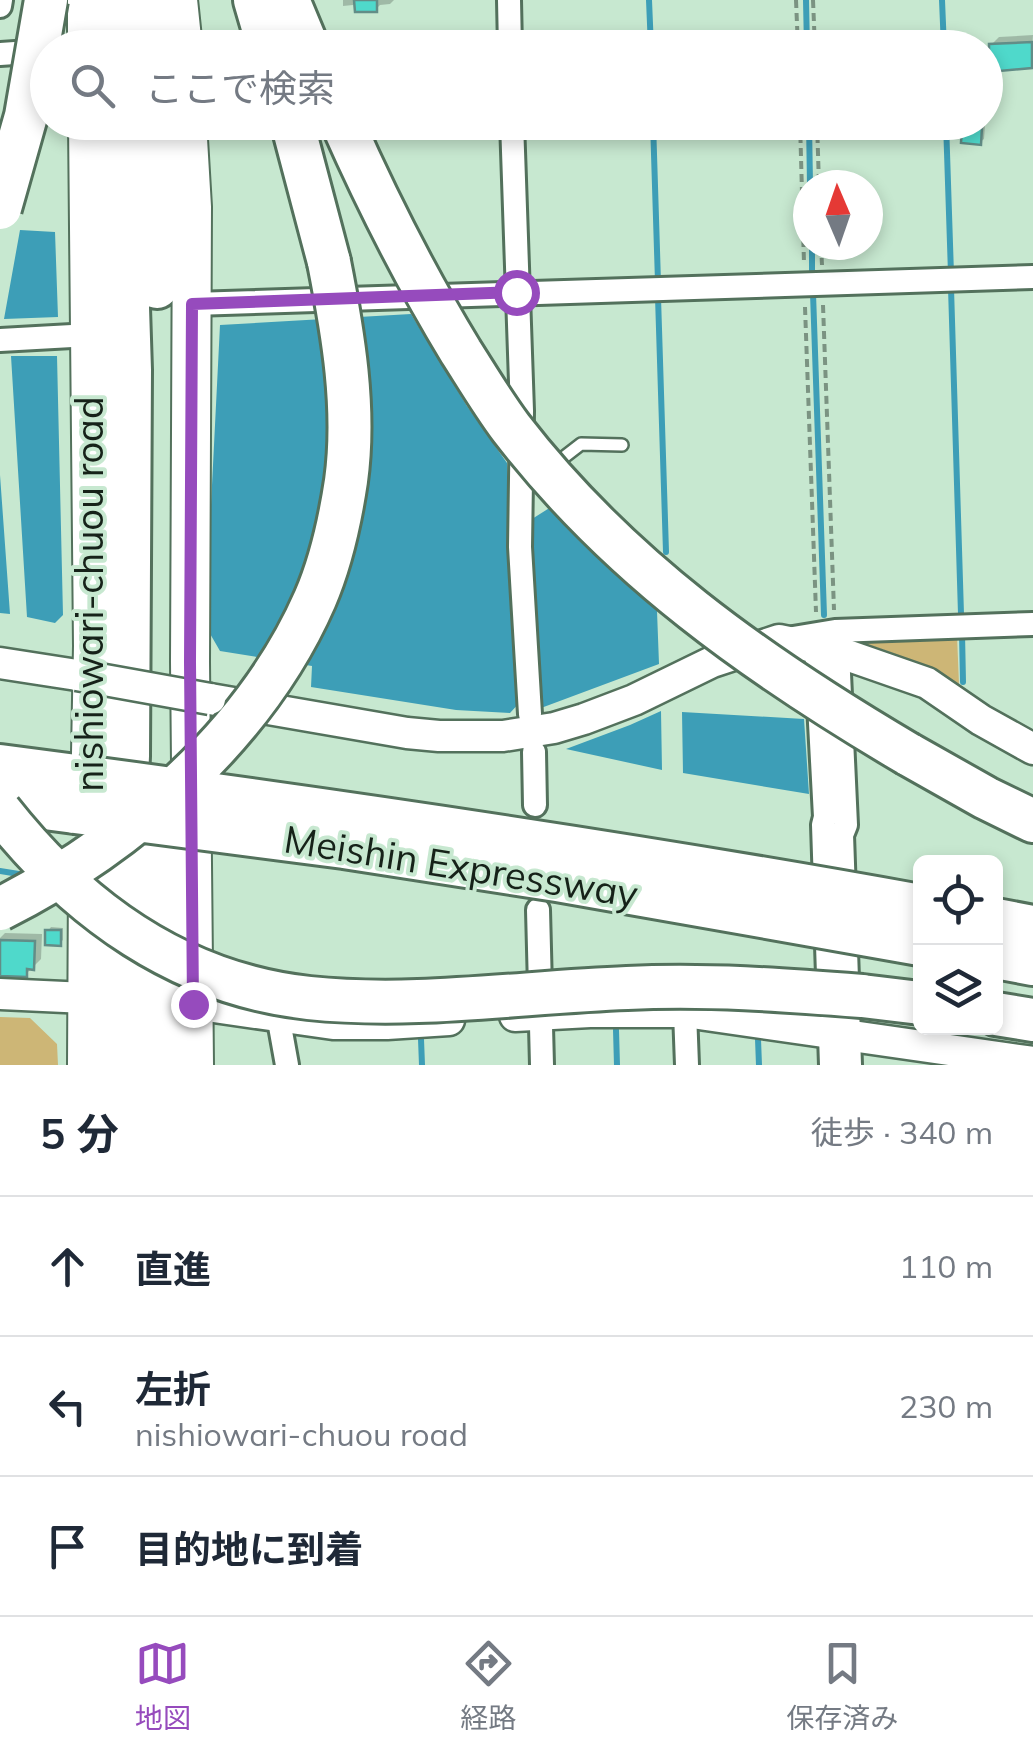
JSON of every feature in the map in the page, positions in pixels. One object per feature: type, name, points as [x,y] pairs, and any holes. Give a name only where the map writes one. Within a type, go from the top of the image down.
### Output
[{"type":"highway","points":[[0,110],[12,76],[27,0]]},
{"type":"highway","points":[[41,30],[46,0]]},
{"type":"highway","points":[[114,0],[116,30]]},
{"type":"highway","points":[[145,0],[148,30]]},
{"type":"highway","points":[[255,0],[264,30]]},
{"type":"highway","points":[[288,0],[300,30]]},
{"type":"highway","points":[[0,208],[30,93]]},
{"type":"highway","points":[[121,1065],[130,389],[123,140]]},
{"type":"highway","points":[[154,140],[156,1065]]},
{"type":"highway","points":[[0,909],[106,846],[180,785],[261,692],[316,598],[329,559],[346,479],[348,398],[338,307],[297,140]]},
{"type":"highway","points":[[350,140],[382,210],[442,320],[509,425],[548,473],[635,564],[740,647],[799,687],[908,754],[1033,820]]},
{"type":"highway","name":"Meishin Expressway","points":[[0,766],[559,844],[913,905]]},
{"type":"highway","name":"Meishin Expressway","points":[[0,802],[499,871],[913,943]]},
{"type":"highway","points":[[0,811],[73,890],[134,938],[198,969],[267,991],[306,998],[372,1001],[737,986],[913,1002]]},
{"type":"highway","points":[[1003,921],[1033,927]]},
{"type":"highway","points":[[1003,958],[1033,964]]},
{"type":"highway","points":[[1003,1015],[1033,1020]]},
{"type":"main road","points":[[87,0],[88,30]]},
{"type":"main road","points":[[178,0],[180,30]]},
{"type":"main road","name":"nishiowari-chuou road","points":[[86,1065],[94,646],[88,140]]},
{"type":"main road","points":[[188,140],[192,207],[190,740],[194,1065]]},
{"type":"street","points":[[305,0],[317,30]]},
{"type":"street","points":[[509,0],[510,30]]},
{"type":"street","points":[[0,54],[30,52]]},
{"type":"street","points":[[369,140],[443,296],[482,357],[559,461],[656,564],[733,624],[779,640],[826,641],[1033,624]]},
{"type":"street","points":[[512,140],[522,411],[520,546],[530,714]]},
{"type":"street","points":[[192,304],[1033,277]]},
{"type":"street","points":[[0,340],[90,335]]},
{"type":"street","points":[[0,662],[407,733],[502,736],[584,720],[712,662],[779,640]]},
{"type":"street","points":[[826,641],[927,682],[1033,750]]},
{"type":"street","points":[[826,641],[823,825],[843,1044],[831,1065]]},
{"type":"street","points":[[534,752],[535,805]]},
{"type":"street","points":[[538,910],[542,1065]]},
{"type":"street","points":[[0,994],[86,998]]},
{"type":"street","points":[[193,1004],[333,1024],[590,1012],[685,1012],[731,1017],[843,1044],[1033,1062]]},
{"type":"street","points":[[685,1012],[687,1065]]},
{"type":"street","points":[[278,1015],[287,1065]]},
{"type":"lane","points":[[559,461],[580,444],[622,445]]},
{"type":"path","points":[[796,0],[797,30]]},
{"type":"path","points":[[813,0],[814,30]]},
{"type":"path","points":[[802,140],[814,283],[826,641]]},
{"type":"path","points":[[819,140],[820,170]]},
{"type":"path","points":[[814,283],[826,641]]},
{"type":"shaded area","points":[[957,635],[959,684],[913,661],[865,644],[865,638]]},
{"type":"shaded area","points":[[0,1017],[30,1018],[57,1044],[58,1065],[0,1065]]},
{"type":"water","points":[[20,230],[55,232],[58,317],[4,319]]},
{"type":"water","points":[[411,314],[507,463],[521,701],[510,713],[456,710],[311,687],[312,666],[220,651],[205,625],[220,325]]},
{"type":"water","points":[[11,356],[57,356],[63,615],[55,623],[27,617]]},
{"type":"water","points":[[0,475],[10,614],[0,613]]},
{"type":"water","points":[[551,507],[657,611],[659,664],[541,708],[532,519]]},
{"type":"water","points":[[661,711],[662,770],[566,749],[630,725]]},
{"type":"water","points":[[682,712],[804,719],[809,794],[683,773]]},
{"type":"building","points":[[354,0],[377,0],[377,12],[355,12]]},
{"type":"building","points":[[1032,42],[1032,68],[1003,71],[1003,43]]},
{"type":"building","points":[[961,140],[981,140],[981,145]]},
{"type":"building","points":[[45,930],[61,930],[61,946],[45,945]]},
{"type":"building","points":[[0,940],[35,941],[34,970],[27,969],[27,977],[0,976]]},
{"type":"waterway","points":[[649,0],[650,30]]},
{"type":"waterway","points":[[806,0],[807,30]]},
{"type":"waterway","points":[[942,0],[943,30]]},
{"type":"waterway","points":[[654,140],[658,282],[662,282]]},
{"type":"waterway","points":[[809,140],[810,170]]},
{"type":"waterway","points":[[947,140],[951,274]]},
{"type":"waterway","points":[[812,260],[812,272]]},
{"type":"waterway","points":[[951,288],[961,614]]},
{"type":"waterway","points":[[813,293],[824,615]]},
{"type":"waterway","points":[[658,297],[666,552]]},
{"type":"waterway","points":[[962,633],[963,682]]},
{"type":"waterway","points":[[0,871],[25,875]]},
{"type":"waterway","points":[[616,1030],[617,1065]]},
{"type":"waterway","points":[[421,1039],[422,1065]]},
{"type":"waterway","points":[[758,1039],[759,1065]]},
{"type":"route","points":[[193,1004],[192,304],[516,292]]}]
